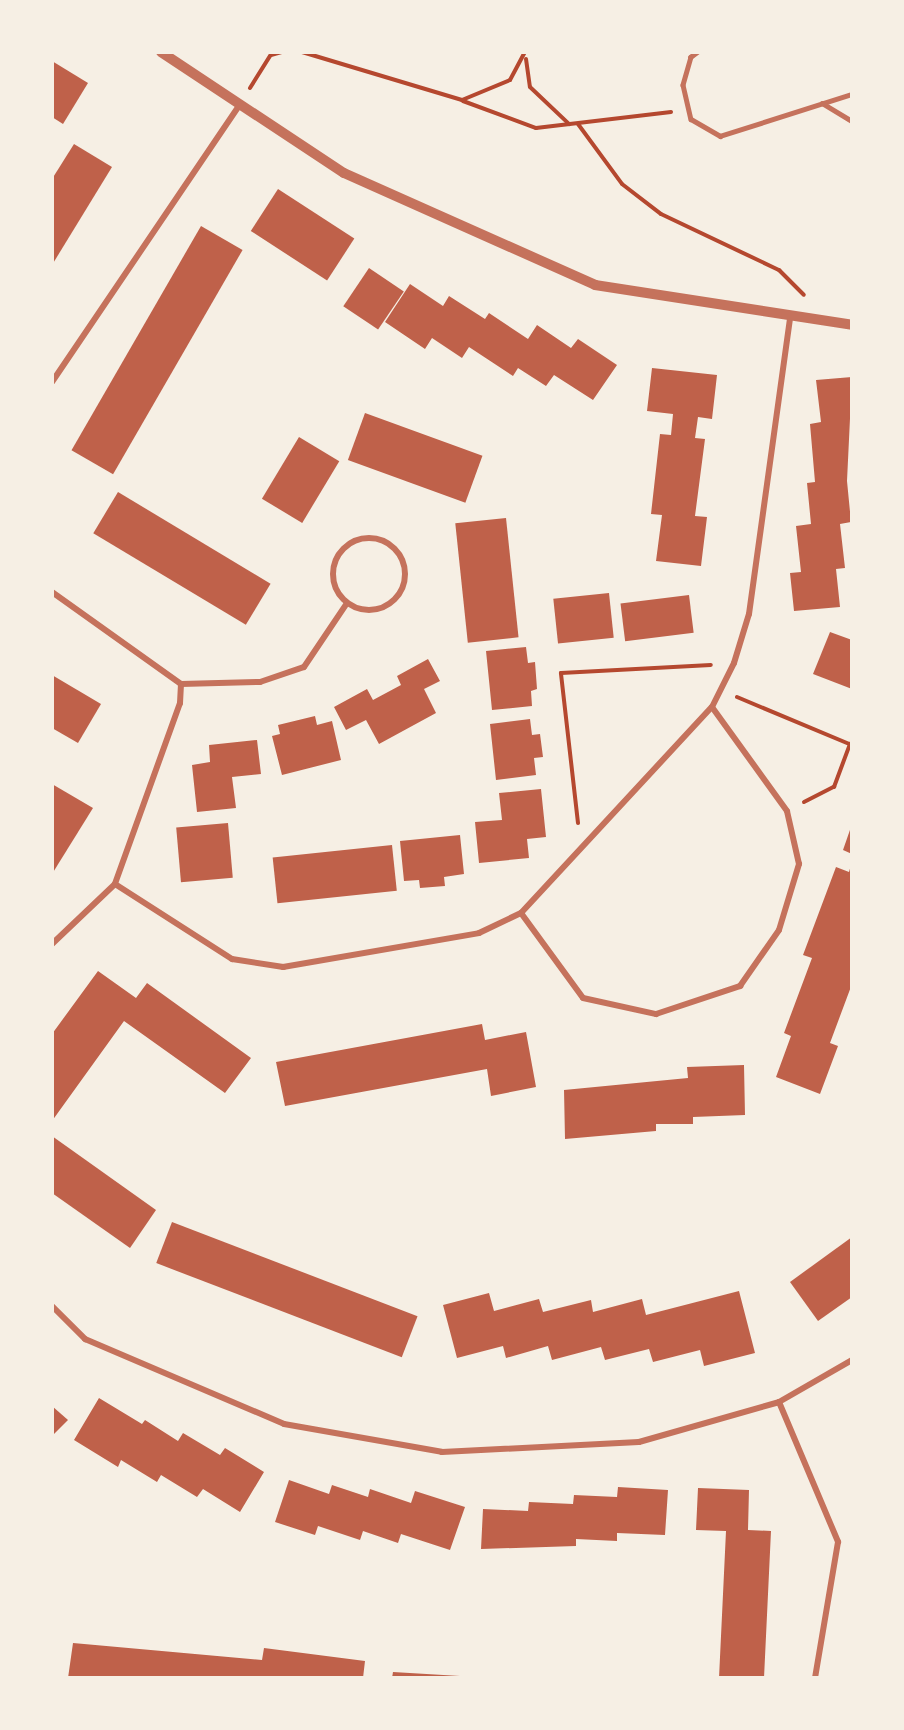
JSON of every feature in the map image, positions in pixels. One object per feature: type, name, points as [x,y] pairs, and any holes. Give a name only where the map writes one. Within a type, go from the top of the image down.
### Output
[{"type":"street","points":[[161,52],[344,173],[595,285],[790,319],[852,325]]},
{"type":"street","points":[[52,382],[240,104]]},
{"type":"street","points":[[115,884],[232,959],[283,967],[479,933],[521,913],[712,707],[734,663],[749,614],[790,319]]},
{"type":"street","points":[[358,539],[391,544],[405,565],[402,590],[384,607],[359,609],[348,603],[333,573],[340,552],[358,539]]},
{"type":"street","points":[[52,592],[181,684],[260,682],[304,667],[348,603]]},
{"type":"street","points":[[52,945],[115,884],[180,703],[181,684]]},
{"type":"street","points":[[521,913],[583,998],[656,1014],[740,986],[778,930],[799,864],[787,811],[712,707]]},
{"type":"street","points":[[52,1306],[86,1339],[284,1424],[442,1452],[639,1442],[779,1402],[852,1360]]},
{"type":"street","points":[[779,1402],[838,1542],[815,1677]]},
{"type":"lane","points":[[698,52],[691,57],[683,85],[691,119],[720,136],[852,94]]},
{"type":"lane","points":[[822,103],[852,121]]},
{"type":"path","points":[[240,104],[272,55],[282,52]]},
{"type":"path","points":[[302,52],[462,100],[537,128],[655,117],[688,106]]},
{"type":"path","points":[[525,52],[530,87],[570,125]]},
{"type":"path","points":[[462,100],[510,80],[526,59]]},
{"type":"path","points":[[578,124],[622,184],[661,214],[779,270],[832,323]]},
{"type":"path","points":[[580,851],[561,673],[734,663]]},
{"type":"path","points":[[720,690],[851,744],[834,787],[787,811]]},
{"type":"building","points":[[52,61],[88,83],[63,124],[52,117]]},
{"type":"building","points":[[74,144],[112,167],[52,265],[52,179]]},
{"type":"building","points":[[278,189],[354,239],[327,280],[251,231]]},
{"type":"building","points":[[201,226],[243,250],[113,474],[72,450]]},
{"type":"building","points":[[369,268],[404,291],[378,330],[343,306]]},
{"type":"building","points":[[410,284],[443,306],[449,296],[485,319],[489,313],[528,339],[537,325],[571,348],[578,339],[617,365],[593,400],[554,375],[546,386],[518,368],[513,376],[469,347],[462,358],[432,338],[425,349],[385,322]]},
{"type":"building","points":[[652,368],[717,375],[712,419],[698,417],[695,438],[705,439],[695,516],[707,517],[701,566],[656,561],[662,515],[651,514],[660,434],[671,435],[673,414],[647,411]]},
{"type":"building","points":[[852,377],[847,481],[851,522],[840,524],[845,568],[836,569],[840,607],[794,611],[790,573],[801,572],[796,526],[811,524],[807,483],[815,482],[810,424],[821,422],[816,380]]},
{"type":"building","points":[[365,413],[482,456],[465,503],[348,460]]},
{"type":"building","points":[[299,437],[339,461],[302,523],[262,499]]},
{"type":"building","points":[[118,492],[271,584],[246,625],[93,533]]},
{"type":"building","points":[[506,518],[519,637],[468,643],[455,523]]},
{"type":"building","points":[[609,593],[614,638],[558,644],[553,599]]},
{"type":"building","points":[[689,595],[694,633],[625,641],[621,603]]},
{"type":"building","points":[[830,632],[852,640],[852,689],[813,674]]},
{"type":"building","points":[[526,647],[528,663],[535,662],[537,689],[531,691],[532,706],[492,710],[486,651]]},
{"type":"building","points":[[428,659],[440,681],[424,689],[436,713],[379,744],[366,720],[346,730],[334,707],[367,689],[373,700],[401,685],[397,676]]},
{"type":"building","points":[[52,675],[101,704],[78,743],[52,728]]},
{"type":"building","points":[[315,716],[317,725],[332,721],[341,760],[282,775],[272,736],[280,734],[278,725]]},
{"type":"building","points":[[530,719],[532,735],[540,734],[543,757],[534,758],[536,775],[496,780],[490,724]]},
{"type":"building","points":[[257,740],[261,774],[232,777],[236,808],[197,812],[192,765],[210,762],[209,745]]},
{"type":"building","points":[[52,784],[93,808],[52,874]]},
{"type":"building","points":[[541,789],[546,837],[527,839],[529,858],[479,863],[475,822],[502,820],[499,793]]},
{"type":"building","points":[[228,823],[233,878],[181,882],[176,828]]},
{"type":"building","points":[[852,827],[852,854],[843,850]]},
{"type":"building","points":[[460,835],[464,874],[444,877],[445,886],[420,888],[419,880],[404,881],[400,841]]},
{"type":"building","points":[[392,845],[397,891],[277,903],[273,858]]},
{"type":"building","points":[[851,865],[852,984],[830,1043],[838,1046],[820,1094],[776,1077],[791,1036],[784,1033],[812,958],[803,955],[836,867],[849,872]]},
{"type":"building","points":[[98,971],[136,998],[147,983],[251,1058],[225,1093],[124,1021],[52,1121],[52,1034]]},
{"type":"building","points":[[482,1024],[485,1040],[526,1032],[536,1087],[491,1096],[487,1069],[285,1106],[276,1062]]},
{"type":"building","points":[[744,1065],[745,1115],[693,1117],[693,1124],[656,1124],[656,1131],[565,1139],[564,1090],[688,1078],[687,1067]]},
{"type":"building","points":[[52,1136],[156,1210],[130,1248],[52,1193]]},
{"type":"building","points":[[172,1222],[418,1316],[402,1357],[156,1263]]},
{"type":"building","points":[[852,1237],[852,1297],[818,1321],[790,1282]]},
{"type":"building","points":[[739,1291],[755,1353],[704,1366],[700,1350],[653,1362],[649,1349],[605,1360],[601,1347],[552,1360],[548,1346],[506,1358],[503,1346],[457,1358],[443,1305],[489,1293],[494,1311],[539,1299],[543,1312],[591,1300],[593,1312],[642,1299],[646,1315]]},
{"type":"building","points":[[99,1398],[142,1424],[145,1420],[178,1441],[183,1433],[220,1455],[225,1448],[264,1472],[240,1512],[203,1489],[197,1497],[161,1475],[157,1482],[121,1460],[118,1467],[74,1440]]},
{"type":"building","points":[[52,1406],[68,1420],[52,1436]]},
{"type":"building","points":[[289,1480],[329,1494],[332,1485],[368,1497],[370,1489],[411,1503],[415,1491],[465,1507],[450,1550],[401,1534],[398,1543],[363,1531],[360,1540],[318,1526],[315,1535],[275,1522]]},
{"type":"building","points":[[618,1487],[668,1490],[665,1535],[617,1533],[617,1541],[576,1539],[576,1546],[481,1549],[483,1509],[528,1511],[529,1502],[573,1504],[574,1495],[617,1497]]},
{"type":"building","points":[[698,1488],[749,1490],[748,1530],[771,1531],[764,1678],[719,1678],[726,1531],[696,1530]]},
{"type":"building","points":[[73,1643],[262,1660],[264,1648],[365,1661],[363,1678],[68,1678]]},
{"type":"building","points":[[393,1672],[460,1676],[460,1678],[392,1678]]}]
